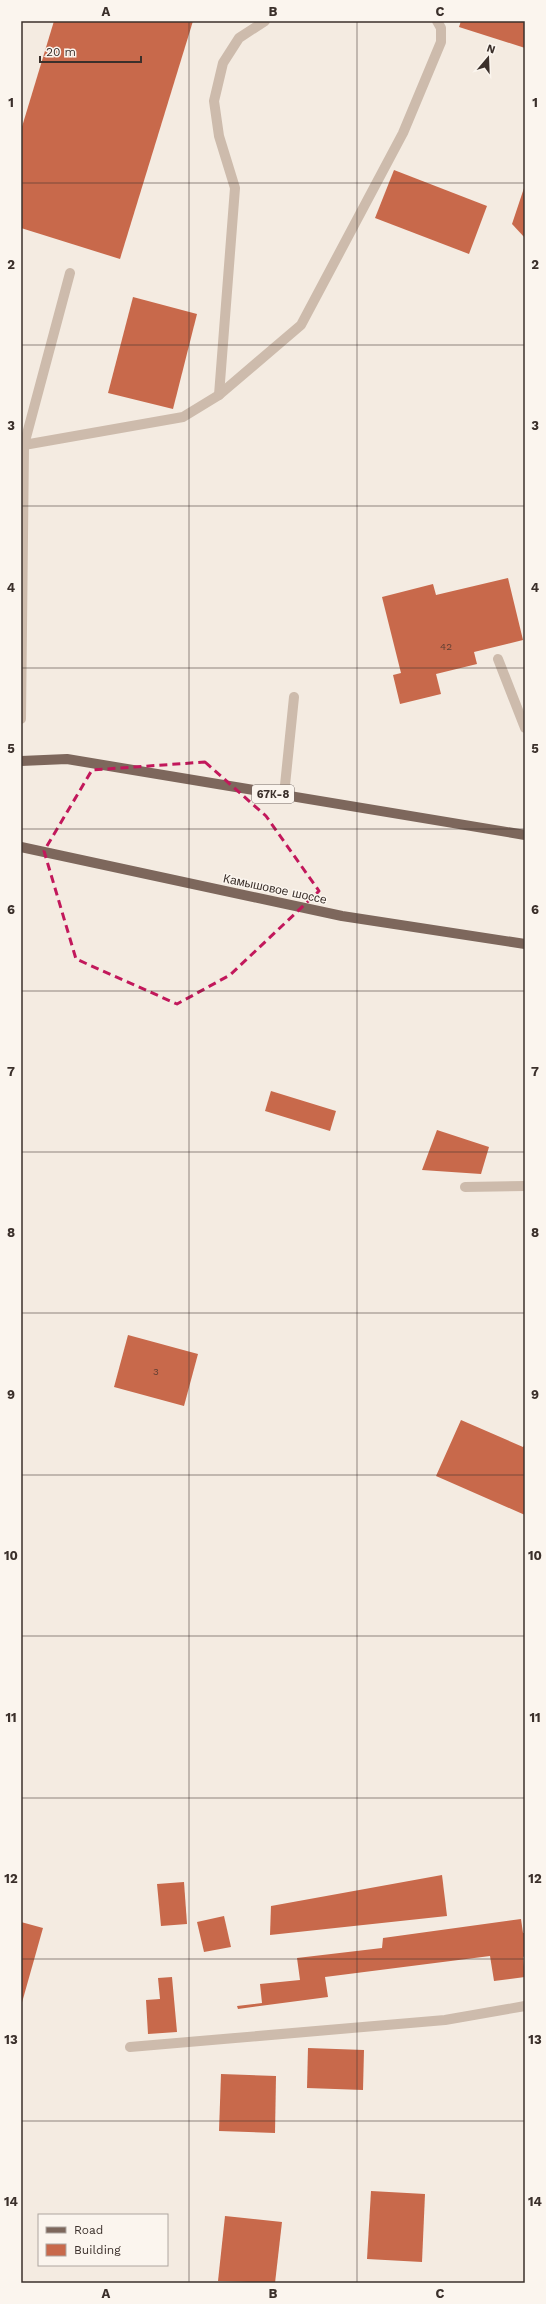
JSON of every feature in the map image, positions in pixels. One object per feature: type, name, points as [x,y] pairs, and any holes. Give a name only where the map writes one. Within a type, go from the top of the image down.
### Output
[{"type":"main road","name":"67К-8","points":[[21,761],[67,759],[525,835]]},
{"type":"main road","name":"Камышовое шоссе","points":[[21,847],[342,916],[525,944]]},
{"type":"street","points":[[219,395],[235,188],[218,136],[214,101],[223,63],[239,38],[265,21]]},
{"type":"street","points":[[24,445],[183,417],[219,395],[300,325],[403,133],[441,42],[441,28],[437,21]]},
{"type":"street","points":[[21,714],[24,445],[70,273]]},
{"type":"street","points":[[498,659],[525,728]]},
{"type":"street","points":[[284,795],[294,697]]},
{"type":"street","points":[[465,1187],[525,1186]]},
{"type":"street","points":[[130,2047],[445,2020],[525,2006]]},
{"type":"highlighted area","points":[[205,762],[266,816],[319,891],[230,975],[177,1004],[76,959],[44,851],[92,770]]},
{"type":"building","points":[[54,21],[193,21],[120,259],[21,228],[21,130]]},
{"type":"building","points":[[461,21],[525,21],[525,48],[459,27]]},
{"type":"building","points":[[394,170],[487,206],[469,254],[375,218]]},
{"type":"building","points":[[525,185],[525,238],[512,224]]},
{"type":"building","points":[[133,297],[197,314],[173,409],[108,393]]},
{"type":"building","points":[[508,578],[523,640],[474,652],[477,664],[436,674],[441,694],[400,704],[393,675],[401,673],[382,597],[433,584],[436,595]]},
{"type":"building","points":[[271,1091],[336,1111],[330,1131],[265,1111]]},
{"type":"building","points":[[437,1130],[489,1147],[481,1174],[422,1170]]},
{"type":"building","points":[[128,1335],[198,1354],[184,1406],[114,1387]]},
{"type":"building","points":[[461,1420],[523,1447],[525,1444],[525,1515],[436,1476]]},
{"type":"building","points":[[442,1875],[447,1916],[270,1935],[271,1906]]},
{"type":"building","points":[[184,1882],[187,1924],[161,1926],[157,1884]]},
{"type":"building","points":[[224,1916],[231,1947],[204,1952],[197,1922]]},
{"type":"building","points":[[521,1919],[523,1933],[525,1933],[525,1956],[523,1957],[525,1977],[494,1981],[490,1956],[325,1977],[328,1997],[238,2009],[237,2006],[262,2003],[260,1984],[300,1980],[297,1958],[382,1948],[383,1938]]},
{"type":"building","points":[[21,1922],[43,1928],[21,2006]]},
{"type":"building","points":[[172,1977],[177,2032],[148,2034],[146,2000],[160,1999],[158,1978]]},
{"type":"building","points":[[308,2048],[364,2050],[363,2090],[307,2088]]},
{"type":"building","points":[[221,2074],[276,2076],[275,2133],[219,2131]]},
{"type":"building","points":[[371,2191],[425,2194],[422,2262],[367,2259]]},
{"type":"building","points":[[225,2216],[282,2222],[275,2283],[218,2281]]}]
